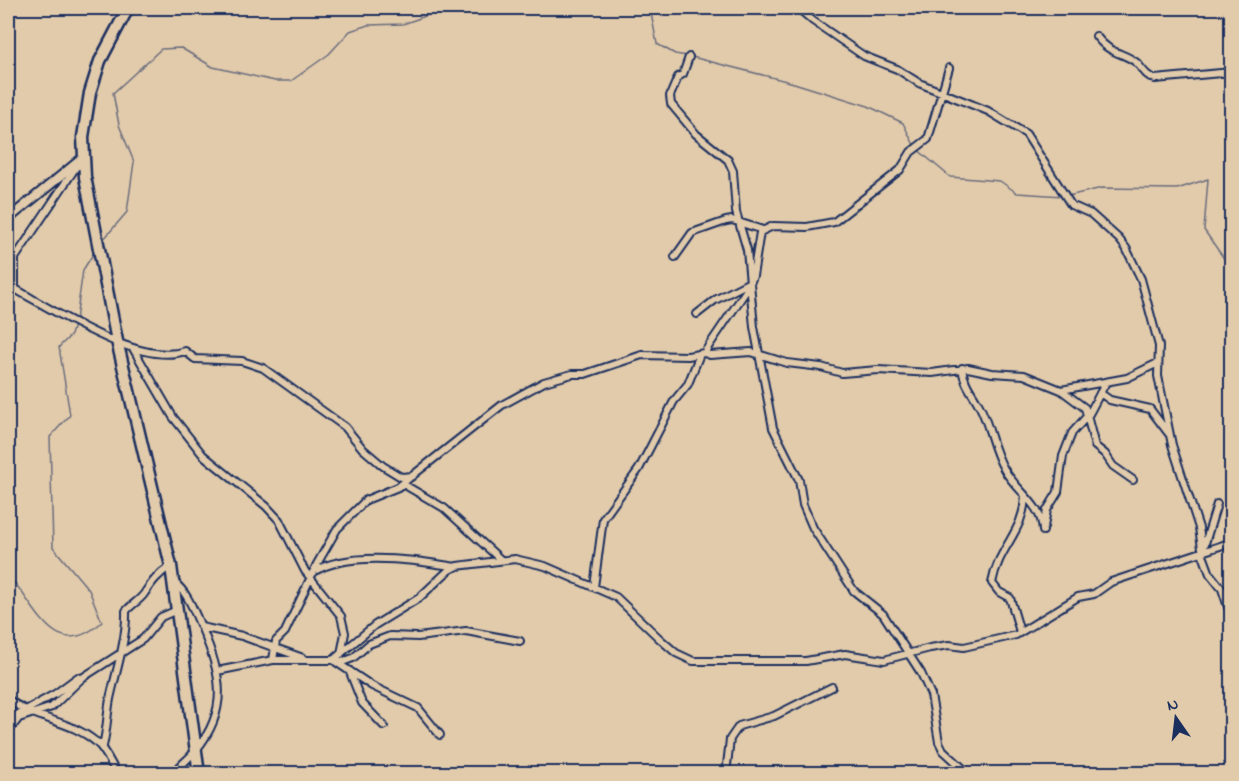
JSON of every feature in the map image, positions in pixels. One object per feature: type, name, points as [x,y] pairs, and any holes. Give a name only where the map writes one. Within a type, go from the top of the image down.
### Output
[{"type":"highway","points":[[128,8],[100,61],[90,93],[84,137],[84,161],[117,341],[171,566],[199,774]]},
{"type":"street","points":[[798,8],[864,56],[988,111],[1026,134],[1071,205],[1091,214],[1119,238],[1135,264],[1141,279],[1159,346],[1158,376],[1170,435],[1199,528],[1202,552],[1210,574],[1224,595],[1232,618]]},
{"type":"street","points":[[1229,8],[1232,23]]},
{"type":"street","points":[[1096,36],[1112,52],[1132,60],[1145,74],[1155,79],[1232,72]]},
{"type":"street","points":[[690,57],[683,74],[678,76],[673,85],[670,96],[671,104],[696,134],[728,160],[733,171],[759,354],[773,428],[799,480],[803,505],[813,528],[854,591],[883,614],[929,686],[936,732],[943,750],[969,774]]},
{"type":"street","points":[[594,587],[603,519],[639,469],[702,353],[750,282],[760,232],[773,226],[821,226],[834,222],[900,170],[911,152],[928,139],[949,68]]},
{"type":"street","points":[[8,219],[84,161]]},
{"type":"street","points":[[84,161],[76,167],[15,258],[11,290],[134,350],[175,354],[185,351],[195,358],[242,361],[263,368],[345,427],[363,449],[383,466],[401,477],[414,476]]},
{"type":"street","points":[[675,257],[692,233],[726,221],[764,230]]},
{"type":"street","points":[[697,314],[715,300],[750,282]]},
{"type":"street","points":[[134,350],[173,417],[203,455],[266,506],[279,520],[311,575],[341,616],[345,633],[341,654]]},
{"type":"street","points":[[273,660],[274,649],[337,529],[366,500],[403,484],[502,405],[544,382],[572,374],[585,374],[642,354],[688,356],[702,353],[710,355],[744,352],[842,373],[878,370],[932,373],[962,368],[1024,375],[1061,390],[1083,406],[1095,446],[1105,454],[1113,466],[1133,480]]},
{"type":"street","points":[[1061,390],[1105,384],[1127,378],[1158,363]]},
{"type":"street","points":[[962,368],[966,385],[979,405],[991,433],[997,456],[1037,509],[1043,531],[1047,510],[1058,492],[1063,456],[1072,433],[1087,416],[1105,384]]},
{"type":"street","points":[[1100,393],[1110,400],[1150,409],[1170,435]]},
{"type":"street","points":[[403,484],[444,508],[501,560]]},
{"type":"street","points":[[1020,632],[1010,598],[999,591],[992,582],[1000,553],[1019,528],[1025,496]]},
{"type":"street","points":[[1202,552],[1217,504]]},
{"type":"street","points":[[311,575],[329,565],[379,559],[408,559],[456,567],[515,559],[545,566],[616,597],[676,653],[693,661],[806,661],[845,654],[884,660],[949,645],[965,646],[1020,632],[1078,597],[1094,594],[1111,582],[1167,566],[1190,554],[1232,542]]},
{"type":"street","points":[[8,699],[29,713],[78,732],[103,746],[127,624],[126,611],[135,600],[143,597],[158,574],[171,566]]},
{"type":"street","points":[[333,660],[375,625],[419,598],[441,576],[456,567]]},
{"type":"street","points":[[173,581],[184,591],[215,658],[218,710],[196,750],[173,774]]},
{"type":"street","points":[[8,720],[52,707],[82,678],[143,639],[161,617],[177,610]]},
{"type":"street","points":[[201,627],[242,636],[307,659]]},
{"type":"street","points":[[217,671],[273,660],[345,661],[353,658],[369,644],[390,636],[418,637],[466,631],[520,641]]},
{"type":"street","points":[[333,660],[372,686],[418,708],[440,735]]},
{"type":"street","points":[[349,670],[362,703],[384,726]]},
{"type":"street","points":[[8,732],[19,717],[29,713],[78,677]]},
{"type":"street","points":[[726,774],[730,739],[733,731],[739,726],[774,716],[832,687]]},
{"type":"street","points":[[97,742],[117,774]]},
{"type":"waterway","points":[[103,240],[127,212],[134,162],[119,125],[113,93],[161,49],[181,48],[213,67],[275,81],[291,81],[329,54],[350,31],[368,25],[403,24],[448,8]]},
{"type":"waterway","points":[[645,8],[649,12]]},
{"type":"waterway","points":[[650,8],[657,44],[675,54],[687,56]]},
{"type":"waterway","points":[[692,57],[794,83],[868,106],[903,123],[914,145]]},
{"type":"waterway","points":[[917,149],[950,177],[1000,181],[1017,193],[1063,196]]},
{"type":"waterway","points":[[1068,196],[1102,188],[1177,189],[1208,179],[1204,230],[1232,270]]},
{"type":"waterway","points":[[76,320],[83,270],[95,251]]},
{"type":"waterway","points":[[8,575],[48,626],[58,634],[71,637],[85,634],[102,622],[89,590],[53,547],[50,437],[70,415],[59,347],[71,335],[74,325]]}]
